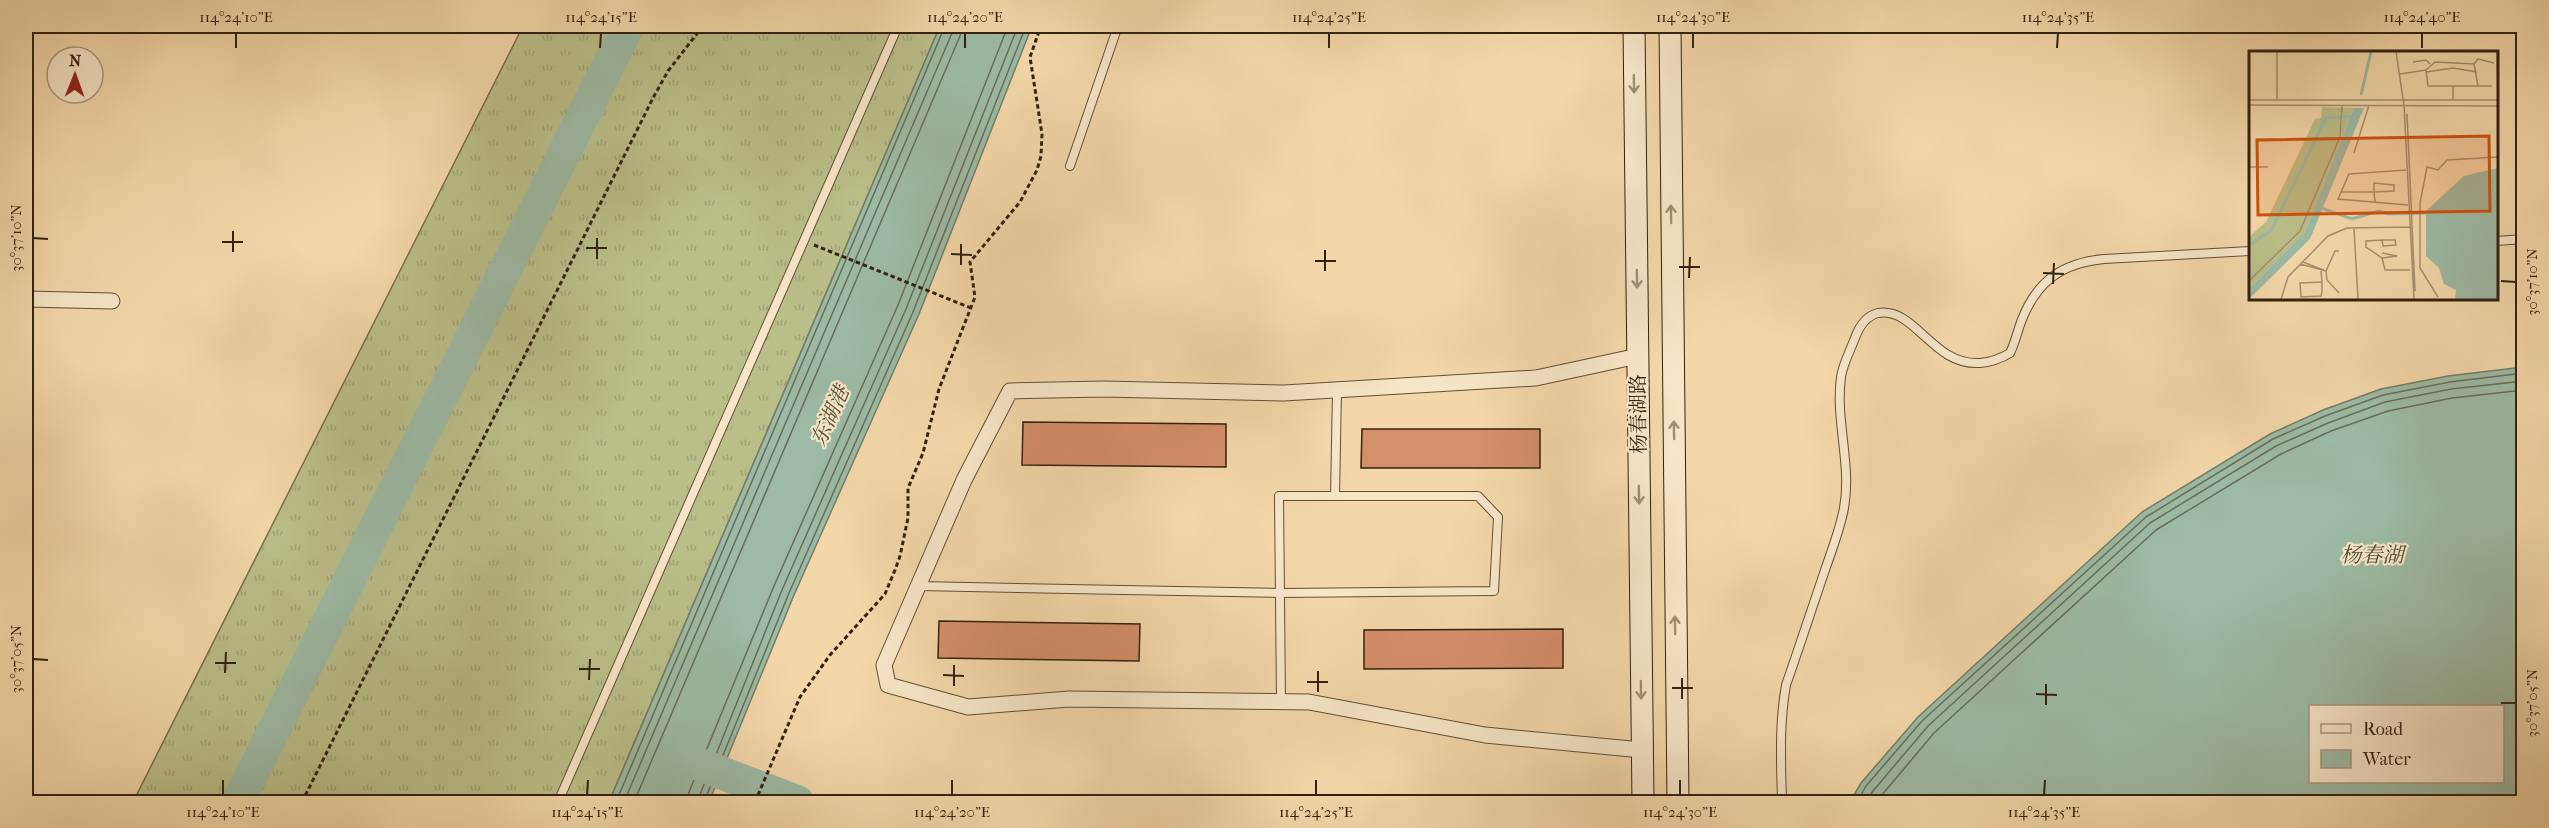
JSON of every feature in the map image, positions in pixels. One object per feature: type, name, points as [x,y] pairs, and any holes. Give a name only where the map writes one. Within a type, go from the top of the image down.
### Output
[{"type":"main road","name":"杨春湖路","points":[[1634,26],[1643,802]]},
{"type":"main road","name":"杨春湖路","points":[[1670,26],[1678,802]]},
{"type":"street","points":[[26,299],[112,301]]},
{"type":"street","points":[[1638,356],[1536,378],[1284,393],[1103,389],[1010,391],[964,480],[884,665],[888,684],[968,707],[1069,699],[1309,702],[1485,735],[1642,750]]},
{"type":"lane","points":[[558,802],[898,26]]},
{"type":"lane","points":[[1070,166],[1118,26]]},
{"type":"lane","points":[[2498,241],[2523,239]]},
{"type":"lane","points":[[1782,802],[1781,722],[1786,685],[1844,509],[1846,486],[1840,398],[1841,377],[1858,328],[1877,313],[1889,313],[1903,317],[1929,342],[1956,360],[1971,363],[1989,362],[2010,353],[2033,297],[2041,286],[2067,267],[2084,261],[2104,259],[2249,251]]},
{"type":"lane","points":[[1335,496],[1337,390]]},
{"type":"lane","points":[[918,586],[1280,593],[1494,591],[1498,517],[1478,496],[1279,496],[1280,593],[1281,702]]},
{"type":"path","points":[[302,802],[653,98],[668,71],[703,26]]},
{"type":"path","points":[[755,802],[797,702],[830,655],[885,594],[900,556],[908,518],[908,488],[923,453],[939,389],[976,294],[970,272],[970,262],[1020,202],[1033,179],[1041,156],[1041,120],[1030,57],[1041,26]]},
{"type":"path","points":[[804,241],[971,308]]},
{"type":"green space","points":[[523,26],[940,26],[609,802],[133,802]]},
{"type":"water","name":"东湖港","points":[[940,26],[1032,26],[919,314],[794,595],[709,802],[609,802]]},
{"type":"water","name":"杨春湖","points":[[2523,367],[2523,802],[1850,802],[1861,783],[1918,717],[2142,512],[2270,434],[2323,410],[2381,389],[2448,376]]},
{"type":"building","points":[[1023,422],[1226,424],[1226,467],[1022,465]]},
{"type":"building","points":[[1362,429],[1540,429],[1540,468],[1361,468]]},
{"type":"building","points":[[939,621],[1140,624],[1139,661],[938,658]]},
{"type":"building","points":[[1563,629],[1563,668],[1364,669],[1364,630]]},
{"type":"waterway","points":[[238,802],[628,26]]},
{"type":"waterway","points":[[680,757],[798,802]]}]
